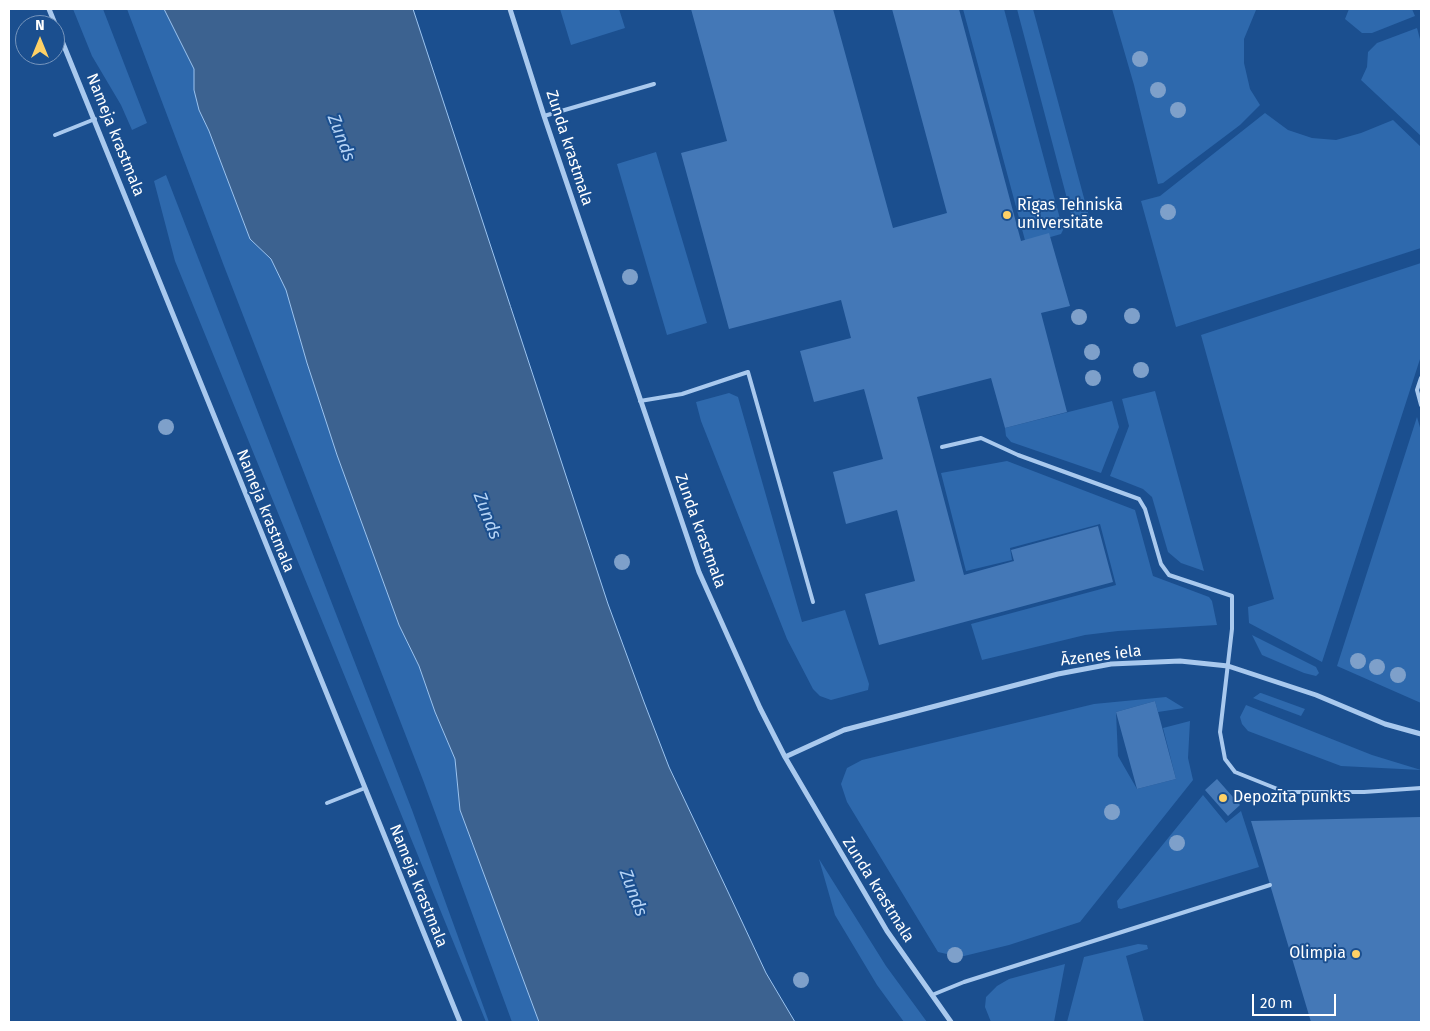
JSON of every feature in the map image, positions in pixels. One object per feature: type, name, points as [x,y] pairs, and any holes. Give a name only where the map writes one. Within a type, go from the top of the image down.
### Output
[{"type":"street","name":"Nameja krastmala","points":[[49,9],[95,119],[240,484],[460,1022]]},
{"type":"street","name":"Zunda krastmala","points":[[510,9],[544,116],[699,572],[760,708],[785,757],[887,931],[951,1022]]},
{"type":"street","name":"Āzenes iela","points":[[785,757],[844,730],[1058,674],[1112,664],[1180,661],[1228,666],[1316,695],[1385,724],[1421,734]]},
{"type":"lane","points":[[544,116],[654,84]]},
{"type":"lane","points":[[55,135],[95,119]]},
{"type":"lane","points":[[640,401],[682,394],[748,372],[813,602]]},
{"type":"lane","points":[[1421,378],[1417,390],[1421,405]]},
{"type":"lane","points":[[942,447],[981,438],[1139,499],[1145,509],[1161,564],[1169,575],[1232,596],[1228,666],[1220,732],[1224,759],[1235,772],[1285,792],[1364,792],[1421,788]]},
{"type":"lane","points":[[327,803],[364,788]]},
{"type":"lane","points":[[932,995],[973,979],[1270,885]]},
{"type":"shaded area","points":[[73,9],[103,9],[147,123],[132,130],[121,105],[92,56]]},
{"type":"shaded area","points":[[127,9],[164,9],[194,69],[194,90],[199,110],[209,131],[250,239],[271,259],[286,290],[337,455],[399,625],[419,666],[435,712],[455,759],[460,810],[539,1022],[512,1022],[423,780],[224,266]]},
{"type":"shaded area","points":[[560,9],[619,9],[625,28],[571,45]]},
{"type":"shaded area","points":[[963,9],[1004,9],[1063,230],[1061,234],[1026,244]]},
{"type":"shaded area","points":[[1017,9],[1033,9],[1091,224],[1075,229]]},
{"type":"shaded area","points":[[1112,9],[1256,10],[1244,39],[1244,63],[1250,89],[1260,105],[1240,125],[1163,183],[1158,184],[1134,85]]},
{"type":"shaded area","points":[[1349,9],[1412,9],[1415,16],[1372,33],[1362,33],[1345,19]]},
{"type":"shaded area","points":[[1417,28],[1421,43],[1421,136],[1361,80],[1367,67],[1368,52],[1377,43]]},
{"type":"shaded area","points":[[1265,113],[1288,130],[1312,138],[1336,140],[1361,133],[1393,120],[1421,147],[1421,248],[1176,327],[1141,201],[1160,196]]},
{"type":"shaded area","points":[[656,152],[707,323],[667,335],[617,164]]},
{"type":"shaded area","points":[[166,175],[412,810],[489,1022],[486,1022],[175,261],[154,181]]},
{"type":"shaded area","points":[[1421,263],[1421,356],[1322,662],[1249,623],[1248,607],[1274,599],[1201,335]]},
{"type":"shaded area","points":[[1155,391],[1204,571],[1181,563],[1168,552],[1152,497],[1143,489],[1110,476],[1129,426],[1122,399]]},
{"type":"shaded area","points":[[729,393],[738,397],[802,622],[845,610],[869,684],[868,690],[831,700],[820,696],[813,689],[787,639],[701,421],[696,402]]},
{"type":"shaded area","points":[[1112,401],[1119,427],[1101,473],[1011,442],[1006,436],[1005,428]]},
{"type":"shaded area","points":[[1417,417],[1421,431],[1421,703],[1337,666]]},
{"type":"shaded area","points":[[1007,461],[1135,510],[1153,576],[1209,597],[1212,601],[1217,625],[1085,635],[982,660],[971,624],[1116,585],[1100,524],[1010,548],[1012,560],[966,571],[941,473]]},
{"type":"shaded area","points":[[1252,635],[1316,667],[1319,673],[1316,676],[1304,673],[1262,655]]},
{"type":"shaded area","points":[[1260,693],[1305,709],[1301,716],[1253,698]]},
{"type":"shaded area","points":[[1166,697],[1184,708],[1158,712],[1155,701],[1116,712],[1118,756],[1137,789],[1176,779],[1163,728],[1190,721],[1188,758],[1193,780],[1080,922],[1009,945],[960,957],[938,952],[847,802],[841,784],[847,768],[862,760],[1094,704]]},
{"type":"shaded area","points":[[1246,705],[1372,755],[1421,770],[1341,766],[1248,731],[1242,724],[1240,717]]},
{"type":"shaded area","points":[[1203,795],[1226,823],[1241,811],[1259,867],[1121,909],[1118,908],[1117,901]]},
{"type":"shaded area","points":[[819,859],[886,966],[927,1022],[904,1022],[877,985],[835,915]]},
{"type":"shaded area","points":[[1138,944],[1147,945],[1148,949],[1126,956],[1144,1022],[1067,1022],[1084,957]]},
{"type":"shaded area","points":[[1065,964],[1054,1022],[991,1022],[985,1007],[986,997],[997,986],[1009,979]]},
{"type":"water","name":"Zunds","points":[[164,9],[413,9],[608,604],[644,702],[669,767],[766,973],[795,1022],[539,1022],[460,810],[455,759],[435,712],[419,666],[399,625],[337,455],[286,290],[271,259],[250,239],[209,131],[199,110],[194,90],[194,69]]},
{"type":"building","points":[[691,9],[833,9],[893,228],[947,213],[892,9],[959,9],[1021,241],[1049,233],[1070,306],[1041,313],[1067,412],[1005,428],[991,378],[917,397],[964,575],[1014,561],[1011,550],[1098,526],[1113,582],[879,645],[865,594],[915,581],[897,510],[846,524],[833,472],[883,459],[864,389],[814,402],[800,351],[851,338],[841,300],[729,329],[681,153],[727,141]]},
{"type":"building","points":[[1155,701],[1176,779],[1137,789],[1116,712]]},
{"type":"building","name":"Depozīta punkts","points":[[1217,779],[1240,805],[1228,816],[1205,790]]},
{"type":"building","name":"Olimpia","points":[[1421,817],[1421,1022],[1311,1022],[1251,821]]},
{"type":"place","name":"Rīgas Tehniskā universitāte","points":[[1007,215]]},
{"type":"place","name":"Depozīta punkts","points":[[1223,798]]},
{"type":"place","name":"Olimpia","points":[[1356,954]]}]
